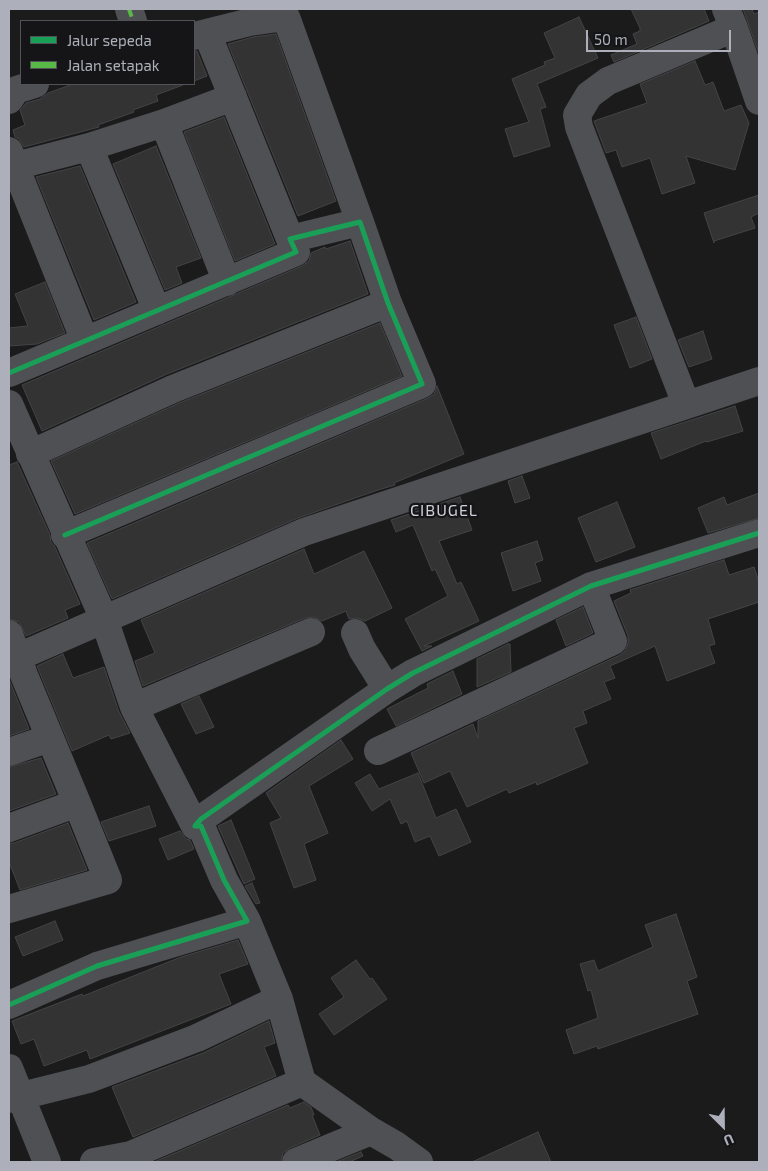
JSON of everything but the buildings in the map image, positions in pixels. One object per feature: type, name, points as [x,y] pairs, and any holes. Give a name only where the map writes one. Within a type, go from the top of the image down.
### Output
[{"type":"street","points":[[9,373],[296,252],[233,97],[200,35],[250,22],[286,17],[388,303],[422,384],[65,535]]},
{"type":"street","points":[[686,404],[579,127],[577,115],[589,95],[608,81],[730,19],[759,101]]},
{"type":"street","points":[[9,100],[16,90],[32,85]]},
{"type":"street","points":[[85,341],[12,158],[89,147],[164,123],[233,97]]},
{"type":"street","points":[[164,123],[226,282]]},
{"type":"street","points":[[89,147],[157,311]]},
{"type":"street","points":[[290,239],[360,222]]},
{"type":"street","points":[[30,454],[173,389],[388,303]]},
{"type":"street","points":[[9,909],[108,880],[50,738],[15,661],[104,619],[304,532],[759,381]]},
{"type":"street","points":[[9,404],[65,535],[104,619],[134,707],[195,826]]},
{"type":"street","points":[[195,826],[201,819],[387,689],[413,673],[591,586],[759,533]]},
{"type":"street","points":[[378,750],[613,641],[591,586]]},
{"type":"street","points":[[134,707],[311,632]]},
{"type":"street","points":[[355,633],[362,649],[387,689]]},
{"type":"street","points":[[9,752],[50,738]]},
{"type":"street","points":[[9,828],[77,803]]},
{"type":"street","points":[[195,826],[201,826],[224,880],[247,921],[279,999],[302,1082],[371,1131],[388,1154],[419,1162]]},
{"type":"street","points":[[9,1005],[98,966],[247,921]]},
{"type":"street","points":[[14,1097],[88,1079],[198,1038],[279,999]]},
{"type":"street","points":[[9,1068],[14,1097],[47,1162]]},
{"type":"street","points":[[94,1162],[131,1156],[302,1082]]},
{"type":"street","points":[[296,1162],[371,1131]]},
{"type":"marked path","points":[[129,9],[133,20]]},
{"type":"cycle path","points":[[9,373],[296,252],[290,239],[360,222],[388,303],[422,384],[65,535]]},
{"type":"cycle path","points":[[9,1005],[97,966],[247,921],[224,880],[201,826],[195,826],[201,819],[387,689],[413,673],[591,586],[759,533]]},
{"type":"district","name":"CIBUGEL","points":[[444,511]]}]
